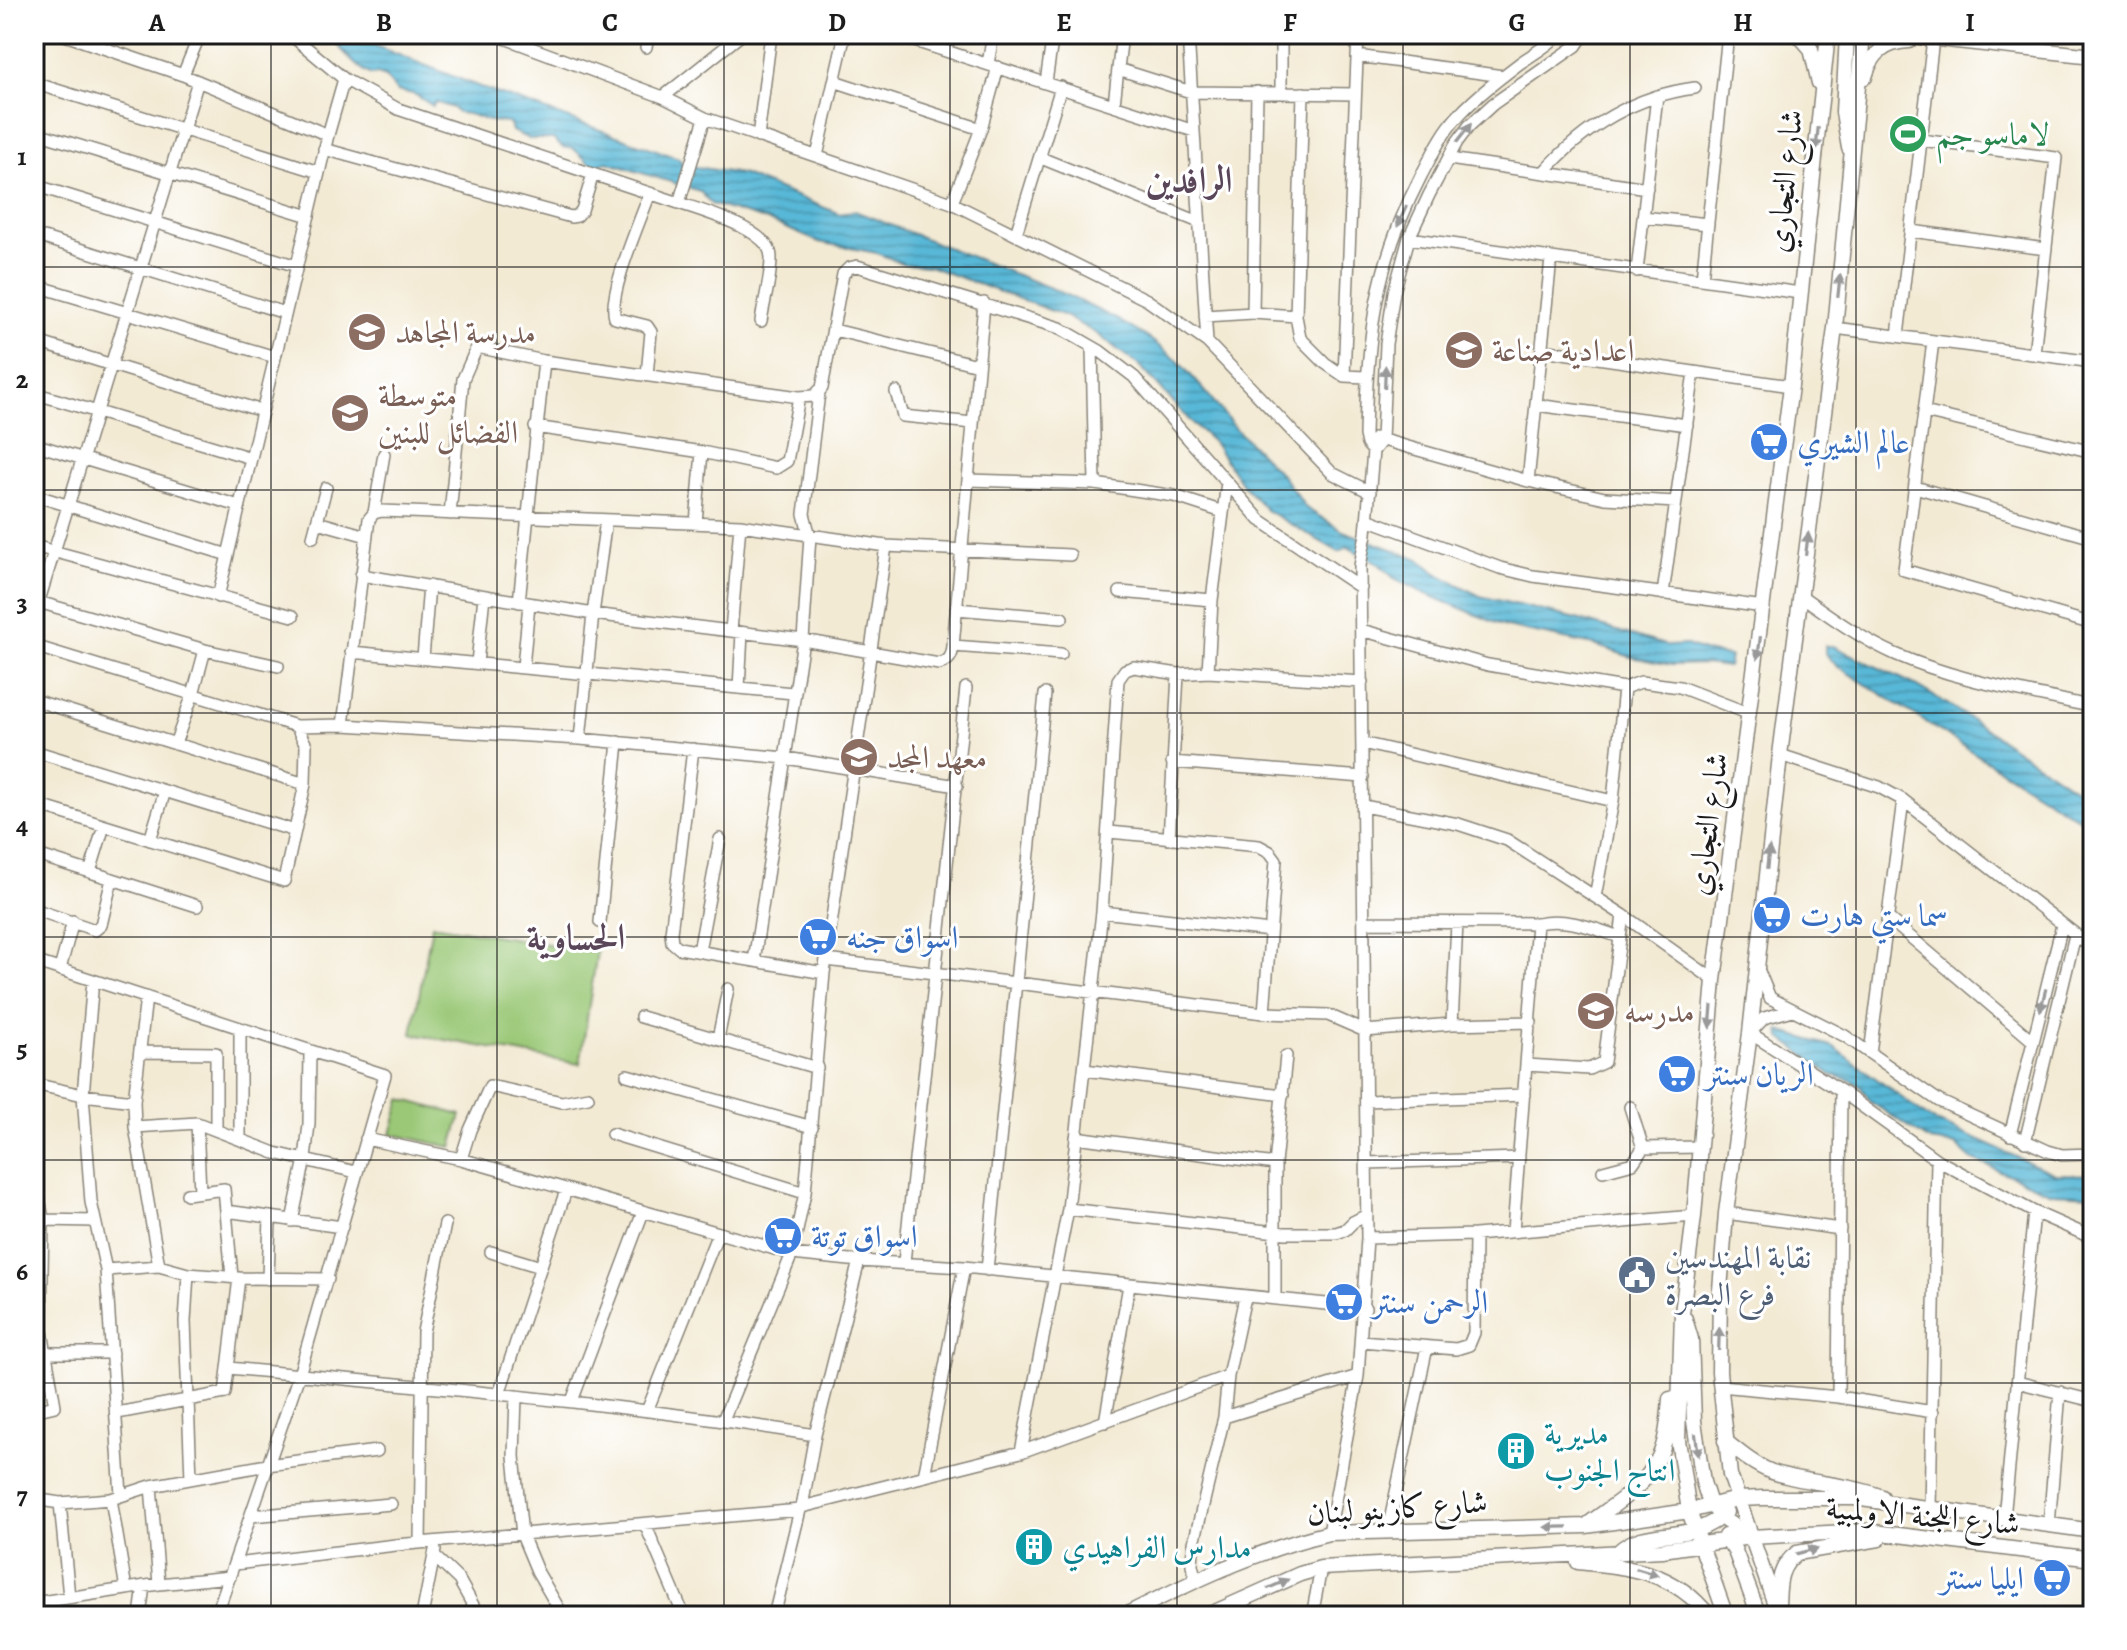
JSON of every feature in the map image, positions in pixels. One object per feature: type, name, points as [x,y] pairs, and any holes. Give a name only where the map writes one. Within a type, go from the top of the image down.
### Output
[{"type":"main road","points":[[1798,34],[1807,41],[1813,54],[1822,97]]},
{"type":"main road","name":"شارع التجاري","points":[[1726,1616],[1689,1511],[1678,1440],[1682,1313],[1694,1216],[1714,980],[1791,386],[1828,34]]},
{"type":"main road","points":[[1847,34],[1843,112],[1846,138],[1853,159]]},
{"type":"main road","name":"شارع التجاري","points":[[1750,1537],[1730,1475],[1725,1441],[1718,1355],[1720,1290],[1726,1213],[1750,1033],[1780,755],[1835,328],[1863,34]]},
{"type":"main road","points":[[1892,34],[2093,56]]},
{"type":"main road","points":[[1855,116],[1866,72],[1879,51],[1894,42],[1933,39]]},
{"type":"main road","points":[[1682,1313],[1691,1339],[1694,1421],[1701,1473],[1710,1504],[1759,1616]]},
{"type":"main road","points":[[1586,1526],[1648,1475],[1658,1459],[1667,1427],[1680,1348]]},
{"type":"main road","points":[[1725,1441],[1752,1463],[1771,1471],[1860,1488],[1901,1505]]},
{"type":"main road","name":"شارع اللجنة الاولمبية","points":[[1710,1504],[1737,1499],[1854,1498],[2093,1531]]},
{"type":"main road","points":[[1698,1538],[1737,1499]]},
{"type":"main road","name":"شارع كازينو لبنان","points":[[1123,1616],[1196,1580],[1300,1540],[1329,1533],[1586,1526],[1689,1511],[1710,1504]]},
{"type":"main road","points":[[1689,1511],[1717,1520],[1750,1537],[1778,1615]]},
{"type":"main road","name":"شارع اللجنة الاولمبية","points":[[1698,1538],[1728,1540],[1866,1531],[2093,1559]]},
{"type":"main road","points":[[1778,1615],[1780,1572],[1797,1553],[1905,1535]]},
{"type":"main road","name":"شارع كازينو لبنان","points":[[1206,1616],[1300,1574],[1321,1568],[1618,1552],[1698,1538]]},
{"type":"main road","points":[[1542,1558],[1648,1571],[1679,1586],[1709,1616]]},
{"type":"street","points":[[62,34],[183,75],[328,135]]},
{"type":"street","points":[[183,75],[200,34]]},
{"type":"street","points":[[290,34],[344,79],[398,109],[722,218],[760,237],[768,245],[772,257],[761,321]]},
{"type":"street","points":[[494,34],[516,38],[663,97],[705,118],[952,203],[1147,300],[1207,342],[1332,473],[1370,492]]},
{"type":"street","points":[[646,47],[649,34]]},
{"type":"street","points":[[663,97],[742,34]]},
{"type":"street","points":[[758,137],[771,34]]},
{"type":"street","points":[[817,156],[845,34]]},
{"type":"street","points":[[893,34],[1194,131]]},
{"type":"street","points":[[934,47],[936,34]]},
{"type":"street","points":[[952,203],[981,129],[993,66],[993,34]]},
{"type":"street","points":[[1046,82],[1053,34]]},
{"type":"street","points":[[1114,104],[1122,34]]},
{"type":"street","points":[[1188,34],[1207,342]]},
{"type":"street","points":[[1281,34],[1281,93]]},
{"type":"street","points":[[1344,376],[1358,34]]},
{"type":"street","points":[[1373,451],[1365,435],[1366,377],[1378,290],[1388,250],[1403,213],[1449,126],[1479,95],[1559,34]]},
{"type":"street","points":[[1329,1533],[1358,1376],[1365,1308],[1367,1163],[1360,566],[1373,451],[1382,440],[1386,344],[1394,292],[1409,238],[1460,137],[1505,95],[1576,46],[1584,34]]},
{"type":"street","points":[[1702,279],[1728,34]]},
{"type":"street","points":[[1898,336],[1933,39]]},
{"type":"street","points":[[1532,54],[1545,68]]},
{"type":"street","points":[[1357,56],[1503,76]]},
{"type":"street","points":[[1118,69],[1191,92],[1355,94]]},
{"type":"street","points":[[218,597],[324,149],[344,79]]},
{"type":"street","points":[[34,617],[36,602],[198,81]]},
{"type":"street","points":[[834,81],[981,129]]},
{"type":"street","points":[[34,83],[319,172]]},
{"type":"street","points":[[1016,234],[1061,87]]},
{"type":"street","points":[[1543,173],[1562,152],[1603,120],[1657,96],[1695,88]]},
{"type":"street","points":[[1253,313],[1257,92]]},
{"type":"street","points":[[1303,93],[1296,316],[1300,338],[1325,363],[1344,376],[1366,377]]},
{"type":"street","points":[[1637,271],[1657,96]]},
{"type":"street","points":[[679,203],[705,118]]},
{"type":"street","points":[[34,132],[309,216]]},
{"type":"street","points":[[1921,140],[2056,158],[2034,354]]},
{"type":"street","points":[[324,149],[571,217],[582,210],[593,174]]},
{"type":"street","points":[[1041,158],[1199,222]]},
{"type":"street","points":[[1449,159],[1647,188]]},
{"type":"street","points":[[34,185],[297,266]]},
{"type":"street","points":[[647,375],[651,332],[647,326],[615,318],[613,313],[617,287],[650,193]]},
{"type":"street","points":[[1643,217],[1708,224]]},
{"type":"street","points":[[1911,231],[2046,249]]},
{"type":"street","points":[[34,235],[285,313]]},
{"type":"street","points":[[1409,238],[1800,293]]},
{"type":"street","points":[[1528,481],[1551,259]]},
{"type":"street","points":[[754,961],[803,640],[810,536],[804,514],[819,393],[843,274],[849,268],[857,266],[984,303],[1060,328],[1092,347],[1134,377],[1260,520],[1361,588]]},
{"type":"street","points":[[34,285],[275,357]]},
{"type":"street","points":[[361,575],[593,614],[803,640],[939,664],[947,661],[953,646],[984,303]]},
{"type":"street","points":[[1205,316],[1253,313],[1296,316]]},
{"type":"street","points":[[1835,328],[2093,362]]},
{"type":"street","points":[[834,330],[978,365]]},
{"type":"street","points":[[34,341],[262,411]]},
{"type":"street","points":[[1933,341],[1904,570],[2093,624]]},
{"type":"street","points":[[450,514],[463,379],[477,347],[544,361],[799,397],[819,393]]},
{"type":"street","points":[[1092,347],[1095,484]]},
{"type":"street","points":[[1542,350],[1791,386]]},
{"type":"street","points":[[523,667],[528,517],[544,361]]},
{"type":"street","points":[[1663,594],[1694,372]]},
{"type":"street","points":[[896,392],[903,416],[973,423]]},
{"type":"street","points":[[34,393],[251,458]]},
{"type":"street","points":[[535,427],[702,452],[776,468],[787,461],[799,397]]},
{"type":"street","points":[[1536,405],[1687,425]]},
{"type":"street","points":[[1924,412],[2093,452]]},
{"type":"street","points":[[1365,435],[1528,481],[1605,498],[1676,502]]},
{"type":"street","points":[[34,444],[239,506]]},
{"type":"street","points":[[696,523],[702,452]]},
{"type":"street","points":[[343,725],[369,519],[374,513],[384,454]]},
{"type":"street","points":[[968,480],[1095,484],[1174,496],[1223,512]]},
{"type":"street","points":[[1208,672],[1212,600],[1227,482]]},
{"type":"street","points":[[1915,487],[2093,538]]},
{"type":"street","points":[[313,537],[326,488]]},
{"type":"street","points":[[34,495],[228,555]]},
{"type":"street","points":[[374,513],[740,525],[886,546],[1070,555]]},
{"type":"street","points":[[1367,519],[1522,573],[1764,607]]},
{"type":"street","points":[[580,739],[606,520]]},
{"type":"street","points":[[317,522],[367,536]]},
{"type":"street","points":[[739,688],[736,632],[740,525]]},
{"type":"street","points":[[34,546],[293,616]]},
{"type":"street","points":[[723,1420],[792,1254],[805,1193],[825,966],[886,546]]},
{"type":"street","points":[[423,658],[429,586]]},
{"type":"street","points":[[1120,592],[1212,600]]},
{"type":"street","points":[[1800,595],[1896,655],[1982,681],[2093,707]]},
{"type":"street","points":[[477,663],[484,596]]},
{"type":"street","points":[[36,602],[205,650],[278,666]]},
{"type":"street","points":[[956,609],[1062,618]]},
{"type":"street","points":[[1361,630],[1488,665],[1624,688],[1641,682],[1680,687],[1750,714]]},
{"type":"street","points":[[34,646],[296,726],[343,725],[618,742],[786,758],[957,786]]},
{"type":"street","points":[[953,646],[1061,654]]},
{"type":"street","points":[[175,744],[205,650]]},
{"type":"street","points":[[351,652],[793,693]]},
{"type":"street","points":[[1021,1452],[1068,1209],[1102,912],[1118,680],[1125,670],[1134,667],[1178,674],[1208,672],[1362,682]]},
{"type":"street","points":[[1169,839],[1178,674]]},
{"type":"street","points":[[904,1262],[966,688]]},
{"type":"street","points":[[1595,897],[1613,801],[1624,688]]},
{"type":"street","points":[[987,1270],[1045,694]]},
{"type":"street","points":[[34,700],[305,784]]},
{"type":"street","points":[[34,804],[284,881],[305,784],[306,745],[296,726]]},
{"type":"street","points":[[600,922],[618,742]]},
{"type":"street","points":[[1362,743],[1613,801]]},
{"type":"street","points":[[693,749],[671,933],[672,942],[679,948],[754,961],[937,972],[1264,1013],[1328,1015],[1365,1031],[1531,1022]]},
{"type":"street","points":[[34,751],[295,831]]},
{"type":"street","points":[[1780,755],[1879,787],[1903,800],[2093,948]]},
{"type":"street","points":[[1172,762],[1363,777]]},
{"type":"street","points":[[150,840],[165,791]]},
{"type":"street","points":[[1870,1053],[1903,800]]},
{"type":"street","points":[[1363,806],[1483,831],[1507,840],[1623,915],[1714,980]]},
{"type":"street","points":[[90,872],[104,826]]},
{"type":"street","points":[[1109,832],[1259,846],[1270,852],[1276,860],[1264,1013]]},
{"type":"street","points":[[699,951],[720,839]]},
{"type":"street","points":[[34,854],[197,906]]},
{"type":"street","points":[[34,909],[95,930],[101,925],[112,879]]},
{"type":"street","points":[[1102,912],[1270,931]]},
{"type":"street","points":[[1527,1065],[1589,1069],[1604,1062],[1623,915]]},
{"type":"street","points":[[1888,918],[2033,1041]]},
{"type":"street","points":[[1364,922],[1537,923],[1555,920],[1569,921],[1620,937]]},
{"type":"street","points":[[60,969],[73,921]]},
{"type":"street","points":[[1452,1024],[1457,923]]},
{"type":"street","points":[[1513,1231],[1537,923]]},
{"type":"street","points":[[2010,1135],[2062,925]]},
{"type":"street","points":[[2025,1142],[2075,935]]},
{"type":"street","points":[[34,974],[36,962],[385,1075],[299,1375],[216,1616]]},
{"type":"street","points":[[1756,964],[1766,994],[1775,1002],[1845,1036],[1939,1101],[2025,1142],[2062,1155],[2093,1154]]},
{"type":"street","points":[[93,980],[83,1095],[91,1202],[106,1270],[117,1413],[116,1497],[126,1589]]},
{"type":"street","points":[[718,1039],[728,989]]},
{"type":"street","points":[[146,997],[134,1101],[135,1127],[159,1266]]},
{"type":"street","points":[[1793,1010],[1764,1018],[1750,1033],[1841,1091],[1937,1160],[2034,1212],[2093,1238]]},
{"type":"street","points":[[641,1017],[817,1068]]},
{"type":"street","points":[[240,1028],[240,1139]]},
{"type":"street","points":[[292,1221],[309,1124],[310,1051]]},
{"type":"street","points":[[141,1052],[216,1053],[216,1130]]},
{"type":"street","points":[[1275,1299],[1275,1164],[1286,1056]]},
{"type":"street","points":[[1085,1070],[1283,1095]]},
{"type":"street","points":[[627,1075],[812,1127]]},
{"type":"street","points":[[34,1084],[83,1095],[134,1101]]},
{"type":"street","points":[[461,1159],[490,1086],[562,1102],[588,1097]]},
{"type":"street","points":[[1838,1397],[1841,1091]]},
{"type":"street","points":[[1366,1101],[1524,1095]]},
{"type":"street","points":[[1630,1107],[1643,1148]]},
{"type":"street","points":[[135,1127],[197,1123],[275,1153],[356,1172]]},
{"type":"street","points":[[197,1123],[200,1192]]},
{"type":"street","points":[[612,1134],[805,1193]]},
{"type":"street","points":[[1076,1137],[1275,1164]]},
{"type":"street","points":[[366,1139],[461,1159],[792,1254],[964,1267],[1365,1308]]},
{"type":"street","points":[[1643,1148],[1700,1147]]},
{"type":"street","points":[[1603,1171],[1633,1163],[1643,1148]]},
{"type":"street","points":[[1367,1163],[1519,1158]]},
{"type":"street","points":[[1930,1509],[1937,1160]]},
{"type":"street","points":[[34,1168],[43,1220],[38,1327],[55,1406],[34,1411]]},
{"type":"street","points":[[117,1413],[225,1393],[236,1278],[224,1189],[187,1194]]},
{"type":"street","points":[[499,1394],[566,1190]]},
{"type":"street","points":[[1068,1209],[1275,1232],[1336,1233],[1367,1215]]},
{"type":"street","points":[[226,1211],[342,1227]]},
{"type":"street","points":[[572,1401],[643,1212]]},
{"type":"street","points":[[2004,1518],[2034,1212]]},
{"type":"street","points":[[1726,1213],[1840,1229]]},
{"type":"street","points":[[1367,1238],[1475,1235],[1694,1216]]},
{"type":"street","points":[[268,1279],[270,1217]]},
{"type":"street","points":[[43,1220],[95,1221]]},
{"type":"street","points":[[420,1543],[423,1332],[445,1224]]},
{"type":"street","points":[[647,1411],[718,1233]]},
{"type":"street","points":[[1361,1341],[1456,1349],[1469,1345],[1474,1333],[1475,1235]]},
{"type":"street","points":[[491,1252],[541,1267]]},
{"type":"street","points":[[774,1616],[859,1261]]},
{"type":"street","points":[[106,1270],[159,1266],[188,1274],[236,1278],[328,1279]]},
{"type":"street","points":[[924,1476],[964,1267]]},
{"type":"street","points":[[188,1274],[185,1321],[191,1479]]},
{"type":"street","points":[[1105,1422],[1129,1285]]},
{"type":"street","points":[[1196,1580],[1192,1565],[1193,1547],[1224,1417],[1228,1376],[1245,1297]]},
{"type":"street","points":[[1388,1530],[1427,1347]]},
{"type":"street","points":[[46,1353],[112,1353]]},
{"type":"street","points":[[229,1368],[572,1401],[815,1435]]},
{"type":"street","points":[[235,1564],[420,1543],[801,1508],[1021,1452],[1228,1376]]},
{"type":"street","points":[[1224,1417],[1358,1376]]},
{"type":"street","points":[[2017,1382],[2093,1401]]},
{"type":"street","points":[[1720,1386],[1838,1397],[1933,1412]]},
{"type":"street","points":[[2049,1525],[2060,1392]]},
{"type":"street","points":[[516,1396],[514,1456],[522,1535],[537,1571],[563,1616]]},
{"type":"street","points":[[34,1499],[60,1503],[116,1497],[151,1486],[267,1465],[377,1451]]},
{"type":"street","points":[[151,1486],[159,1584]]},
{"type":"street","points":[[60,1503],[69,1597]]},
{"type":"street","points":[[251,1516],[391,1504]]},
{"type":"street","points":[[645,1524],[684,1616]]},
{"type":"street","points":[[422,1616],[436,1542]]},
{"type":"street","points":[[434,1556],[459,1580],[479,1616]]},
{"type":"street","points":[[1312,1616],[1321,1568]]},
{"type":"street","points":[[34,1603],[230,1577]]},
{"type":"street","points":[[140,1616],[144,1586]]},
{"type":"green space","points":[[432,925],[597,952],[580,1064],[412,1034]]},
{"type":"green space","points":[[401,1099],[461,1115],[452,1147],[391,1134]]},
{"type":"water","points":[[321,34],[358,34],[376,46],[485,89],[679,158],[683,165],[741,174],[840,214],[855,211],[1058,291],[1118,320],[1178,361],[1234,427],[1284,478],[1306,508],[1343,531],[1419,559],[1436,573],[1480,596],[1573,618],[1668,646],[1687,645],[1730,656],[1728,667],[1672,665],[1506,627],[1424,593],[1394,578],[1379,564],[1348,547],[1339,552],[1266,510],[1242,484],[1213,442],[1141,367],[1097,334],[1063,315],[929,266],[904,264],[877,253],[819,242],[769,221],[711,204],[700,191],[607,162],[594,167],[574,149],[562,147],[553,139],[529,139],[512,131],[510,124],[457,113],[453,108],[435,102],[433,106],[414,94],[397,91],[385,77],[371,75],[355,64],[332,39]]},
{"type":"water","points":[[1825,646],[1833,646],[1915,685],[2077,790],[2093,802],[2093,831],[1837,666],[1825,653]]},
{"type":"water","points":[[1780,1031],[1834,1047],[1930,1119],[2055,1174],[2093,1175],[2093,1195],[2052,1193],[1971,1159],[1956,1145],[1930,1141],[1871,1102],[1860,1086],[1832,1075],[1781,1038]]},
{"type":"place","name":"لاماسو جم","points":[[1908,134]]},
{"type":"place","name":"مدرسة المجاهد","points":[[367,332]]},
{"type":"place","name":"اعدادية صناعة","points":[[1464,350]]},
{"type":"place","name":"متوسطة الفضائل للبنين","points":[[350,413]]},
{"type":"place","name":"عالم الشيري","points":[[1769,442]]},
{"type":"place","name":"معهد المجد","points":[[859,757]]},
{"type":"place","name":"سما ستي هارت","points":[[1772,915]]},
{"type":"place","name":"اسواق جنه","points":[[818,937]]},
{"type":"place","name":"مدرسه","points":[[1596,1011]]},
{"type":"place","name":"الريان سنتر","points":[[1677,1074]]},
{"type":"place","name":"اسواق توتة","points":[[783,1236]]},
{"type":"place","name":"نقابة المهندسين فرع البصرة","points":[[1637,1275]]},
{"type":"place","name":"الرحمن سنتر","points":[[1344,1302]]},
{"type":"place","name":"مديرية انتاج الجنوب","points":[[1516,1451]]},
{"type":"place","name":"مدارس الفراهيدي","points":[[1034,1547]]},
{"type":"place","name":"ايليا سنتر","points":[[2052,1578]]},
{"type":"district","name":"الرافدين","points":[[1189,179]]},
{"type":"district","name":"الحساوية","points":[[576,936]]}]
